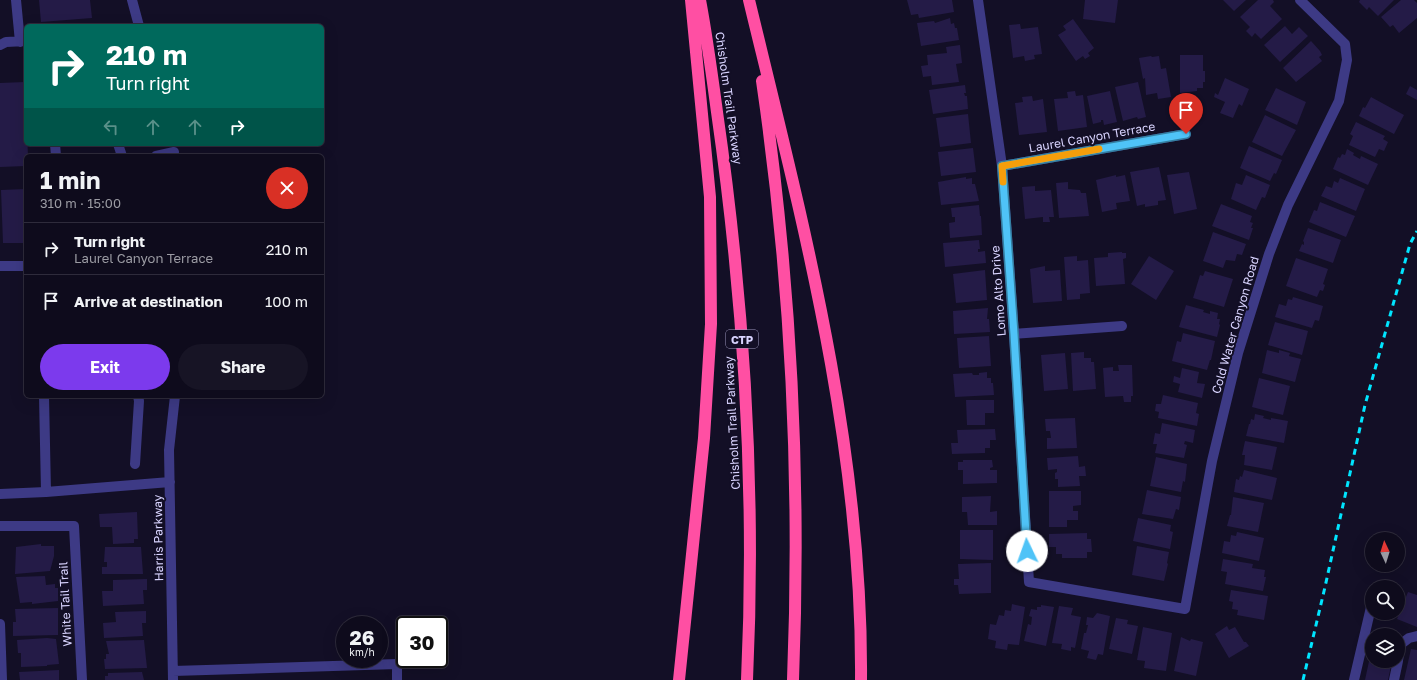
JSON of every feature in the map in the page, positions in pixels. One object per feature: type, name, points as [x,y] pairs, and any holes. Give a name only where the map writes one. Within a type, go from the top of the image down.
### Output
[{"type":"highway","points":[[679,680],[705,431],[711,324],[710,197],[691,0]]},
{"type":"highway","name":"Chisholm Trail Parkway","points":[[700,0],[728,191],[743,353],[750,512],[750,587],[747,680]]},
{"type":"highway","points":[[749,0],[776,189],[790,361],[796,482],[796,572],[793,680]]},
{"type":"highway","points":[[749,0],[809,248],[831,360],[844,441],[852,509],[861,634],[861,680]]},
{"type":"street","points":[[0,45],[6,42],[23,41],[16,0]]},
{"type":"street","points":[[132,0],[138,24]]},
{"type":"street","name":"Lomo Alto Drive","points":[[978,0],[1002,166],[1029,582]]},
{"type":"street","name":"Cold Water Canyon Road","points":[[1029,582],[1184,609],[1212,461],[1238,353],[1269,254],[1288,205],[1339,101],[1347,60],[1345,44],[1300,0]]},
{"type":"street","name":"Laurel Canyon Terrace","points":[[1002,166],[1186,134]]},
{"type":"street","points":[[163,154],[173,151]]},
{"type":"street","points":[[0,266],[24,266]]},
{"type":"street","points":[[1014,334],[1122,326]]},
{"type":"street","points":[[44,398],[46,492]]},
{"type":"street","points":[[135,464],[138,398]]},
{"type":"street","name":"Harris Parkway","points":[[173,675],[169,450],[175,398]]},
{"type":"street","points":[[0,494],[46,492],[170,482]]},
{"type":"street","name":"White Tail Trail","points":[[0,526],[74,526],[82,680]]},
{"type":"street","points":[[1354,680],[1368,620]]},
{"type":"street","points":[[0,624],[2,680]]},
{"type":"street","points":[[1405,641],[1409,638],[1417,636]]},
{"type":"street","points":[[173,675],[397,664],[397,680]]},
{"type":"street","points":[[1394,680],[1396,668]]},
{"type":"building","points":[[39,0],[90,0],[92,18],[41,22]]},
{"type":"building","points":[[907,0],[952,0],[954,12],[919,18],[918,14],[911,15]]},
{"type":"building","points":[[1085,0],[1118,0],[1115,23],[1083,19]]},
{"type":"building","points":[[1223,0],[1246,0],[1234,11]]},
{"type":"building","points":[[1258,0],[1273,0],[1274,2],[1270,6],[1282,19],[1261,39],[1255,33],[1252,37],[1246,31],[1250,27],[1240,17]]},
{"type":"building","points":[[1360,0],[1394,0],[1378,16],[1369,7],[1367,10],[1359,2]]},
{"type":"building","points":[[1401,0],[1414,0],[1417,3],[1417,18],[1399,33],[1393,25],[1390,27],[1381,17]]},
{"type":"building","points":[[950,18],[951,24],[954,23],[955,28],[957,28],[959,40],[921,46],[917,23],[934,21],[935,23]]},
{"type":"building","points":[[1073,19],[1094,48],[1088,53],[1090,56],[1085,59],[1083,56],[1076,61],[1058,35],[1066,30],[1063,26]]},
{"type":"building","points":[[1020,24],[1021,29],[1038,27],[1042,54],[1034,55],[1035,59],[1025,61],[1024,56],[1013,58],[1009,25]]},
{"type":"building","points":[[1285,26],[1292,34],[1299,27],[1308,36],[1280,62],[1264,45]]},
{"type":"building","points":[[1311,41],[1320,51],[1322,55],[1319,57],[1322,61],[1296,82],[1283,68]]},
{"type":"building","points":[[960,45],[962,63],[956,64],[959,82],[932,85],[931,76],[923,77],[921,66],[928,65],[927,55],[947,53],[946,47]]},
{"type":"building","points":[[1180,55],[1203,55],[1205,82],[1203,82],[1203,88],[1197,88],[1197,91],[1180,93]]},
{"type":"building","points":[[1159,56],[1161,69],[1166,68],[1171,97],[1158,99],[1157,93],[1146,95],[1145,78],[1143,79],[1139,58]]},
{"type":"building","points":[[1225,78],[1249,89],[1242,106],[1239,104],[1233,118],[1220,113],[1225,102],[1214,97],[1215,93],[1218,95]]},
{"type":"building","points":[[24,82],[24,146],[28,146],[28,154],[24,154],[24,166],[0,167],[0,83]]},
{"type":"building","points":[[1138,82],[1146,117],[1138,119],[1137,117],[1123,121],[1115,87]]},
{"type":"building","points":[[965,85],[966,93],[964,93],[965,96],[967,96],[968,109],[933,114],[929,90]]},
{"type":"building","points":[[1410,86],[1417,90],[1417,100],[1406,94]]},
{"type":"building","points":[[1276,88],[1306,102],[1297,125],[1265,110]]},
{"type":"building","points":[[1075,91],[1076,96],[1083,95],[1087,127],[1058,131],[1054,99],[1068,98],[1067,92]]},
{"type":"building","points":[[1110,91],[1117,122],[1104,125],[1103,120],[1101,120],[1101,122],[1093,124],[1087,96]]},
{"type":"building","points":[[1032,96],[1033,101],[1043,99],[1047,132],[1019,135],[1015,103],[1023,102],[1022,97]]},
{"type":"building","points":[[1371,97],[1404,115],[1394,134],[1359,116],[1363,107],[1365,108]]},
{"type":"building","points":[[968,114],[971,143],[940,147],[936,118]]},
{"type":"building","points":[[1265,115],[1296,130],[1282,156],[1252,142]]},
{"type":"building","points":[[1356,122],[1385,136],[1383,139],[1388,142],[1384,151],[1379,149],[1375,157],[1349,145],[1353,136],[1350,134]]},
{"type":"building","points":[[1249,146],[1282,160],[1276,174],[1274,173],[1270,181],[1240,168]]},
{"type":"building","points":[[973,148],[976,172],[941,176],[938,152]]},
{"type":"building","points":[[1347,149],[1360,159],[1361,156],[1378,164],[1368,185],[1333,169],[1338,157],[1340,158],[1342,154],[1345,155]]},
{"type":"building","points":[[1159,167],[1166,200],[1158,201],[1158,205],[1145,207],[1145,204],[1137,206],[1130,172]]},
{"type":"building","points":[[1189,172],[1197,209],[1174,214],[1167,175]]},
{"type":"building","points":[[1116,175],[1116,177],[1125,175],[1130,201],[1116,203],[1117,209],[1102,212],[1096,180]]},
{"type":"building","points":[[1246,175],[1270,185],[1265,198],[1262,197],[1256,210],[1231,199],[1236,183],[1242,185]]},
{"type":"building","points":[[966,177],[966,179],[972,178],[972,184],[975,184],[979,201],[941,205],[938,182]]},
{"type":"building","points":[[1340,178],[1365,189],[1356,211],[1321,196],[1326,186],[1332,188],[1334,181],[1338,183]]},
{"type":"building","points":[[1068,182],[1068,189],[1080,190],[1081,193],[1086,193],[1089,216],[1059,218],[1056,183]]},
{"type":"building","points":[[1035,186],[1035,191],[1051,190],[1054,217],[1049,217],[1050,222],[1043,222],[1043,217],[1025,219],[1022,187]]},
{"type":"building","points":[[24,189],[24,243],[3,243],[1,190]]},
{"type":"building","points":[[1320,202],[1355,216],[1346,237],[1309,222],[1314,210],[1317,211]]},
{"type":"building","points":[[1221,204],[1252,216],[1250,222],[1253,223],[1251,228],[1253,228],[1249,240],[1212,226]]},
{"type":"building","points":[[979,205],[982,235],[950,238],[949,223],[955,222],[955,217],[952,217],[951,208]]},
{"type":"building","points":[[1308,228],[1341,240],[1333,263],[1299,251],[1302,244],[1304,245],[1303,241]]},
{"type":"building","points":[[1213,232],[1246,244],[1242,255],[1237,254],[1235,261],[1226,260],[1223,268],[1203,261]]},
{"type":"building","points":[[979,240],[980,249],[978,249],[978,252],[985,251],[986,263],[945,267],[943,243]]},
{"type":"building","points":[[1108,253],[1126,253],[1126,258],[1123,259],[1125,284],[1096,286],[1094,258],[1108,257]]},
{"type":"building","points":[[1077,256],[1077,261],[1088,260],[1090,293],[1080,294],[1080,299],[1067,300],[1064,257]]},
{"type":"building","points":[[1149,256],[1174,271],[1156,300],[1131,284]]},
{"type":"building","points":[[1296,258],[1328,269],[1323,284],[1325,285],[1323,291],[1320,290],[1317,297],[1286,286]]},
{"type":"building","points":[[1045,266],[1045,271],[1060,270],[1062,301],[1033,303],[1030,269]]},
{"type":"building","points":[[985,270],[987,300],[956,303],[953,274]]},
{"type":"building","points":[[1205,271],[1233,279],[1224,307],[1193,298],[1200,275],[1203,276]]},
{"type":"building","points":[[1293,297],[1323,306],[1319,321],[1315,320],[1312,328],[1275,317],[1279,304],[1286,306],[1288,299],[1292,300]]},
{"type":"building","points":[[1186,305],[1204,310],[1203,312],[1210,314],[1210,311],[1218,313],[1217,319],[1220,319],[1220,325],[1217,337],[1179,327]]},
{"type":"building","points":[[988,308],[987,319],[989,319],[990,332],[954,334],[953,311]]},
{"type":"building","points":[[1275,322],[1308,331],[1302,355],[1268,345]]},
{"type":"building","points":[[1183,333],[1215,341],[1207,370],[1172,361],[1177,341],[1181,342]]},
{"type":"building","points":[[989,336],[991,366],[959,368],[957,338]]},
{"type":"building","points":[[1267,350],[1279,353],[1279,350],[1290,353],[1289,356],[1301,359],[1295,382],[1262,373]]},
{"type":"building","points":[[1084,352],[1084,358],[1091,358],[1091,362],[1094,362],[1096,389],[1073,391],[1071,353]]},
{"type":"building","points":[[1065,353],[1068,389],[1044,391],[1041,355]]},
{"type":"building","points":[[1118,365],[1132,365],[1133,396],[1131,396],[1131,402],[1124,402],[1123,396],[1105,397],[1103,368],[1113,367],[1113,371],[1119,371]]},
{"type":"building","points":[[1182,368],[1199,372],[1197,383],[1205,384],[1202,398],[1178,392],[1180,384],[1173,382],[1174,376],[1180,378]]},
{"type":"building","points":[[987,372],[987,378],[991,378],[991,383],[993,383],[994,395],[955,397],[953,374],[972,373],[973,375],[979,375],[979,373]]},
{"type":"building","points":[[1259,378],[1290,386],[1283,415],[1252,407]]},
{"type":"building","points":[[1163,395],[1198,403],[1196,413],[1199,414],[1197,426],[1158,418],[1159,412],[1155,411],[1156,404],[1161,404]]},
{"type":"building","points":[[966,400],[994,400],[994,413],[985,413],[985,425],[967,425]]},
{"type":"building","points":[[1255,414],[1264,416],[1263,418],[1271,420],[1271,418],[1288,421],[1284,443],[1246,436],[1251,419],[1254,420]]},
{"type":"building","points":[[1075,418],[1077,448],[1047,449],[1047,438],[1051,438],[1050,431],[1046,431],[1045,419]]},
{"type":"building","points":[[1162,423],[1195,430],[1193,443],[1185,441],[1184,444],[1187,445],[1184,458],[1155,453],[1157,444],[1153,444],[1155,433],[1160,434]]},
{"type":"building","points":[[995,429],[996,440],[990,440],[990,448],[985,448],[985,453],[952,454],[951,443],[958,443],[957,430]]},
{"type":"building","points":[[1245,441],[1277,447],[1272,470],[1244,465],[1245,455],[1242,455]]},
{"type":"building","points":[[1078,456],[1079,467],[1085,466],[1086,476],[1079,476],[1080,486],[1058,487],[1058,479],[1055,479],[1057,469],[1048,470],[1047,458]]},
{"type":"building","points":[[1156,457],[1187,464],[1185,482],[1183,481],[1181,492],[1150,486]]},
{"type":"building","points":[[963,460],[992,460],[993,467],[990,468],[990,470],[997,470],[997,483],[963,484],[963,470],[958,470],[958,462],[963,462]]},
{"type":"building","points":[[1244,470],[1277,478],[1272,500],[1234,492],[1236,479],[1239,480],[1240,476],[1242,477]]},
{"type":"building","points":[[1147,490],[1181,497],[1179,510],[1176,509],[1173,519],[1142,514]]},
{"type":"building","points":[[1049,491],[1081,491],[1081,505],[1073,506],[1073,511],[1078,511],[1078,520],[1067,520],[1067,527],[1049,527]]},
{"type":"building","points":[[991,496],[990,512],[997,511],[997,525],[968,525],[967,512],[962,512],[962,497]]},
{"type":"building","points":[[1233,497],[1264,503],[1258,532],[1227,526],[1231,515]]},
{"type":"building","points":[[137,512],[138,539],[134,539],[134,543],[113,544],[112,527],[100,527],[99,514]]},
{"type":"building","points":[[1138,518],[1171,525],[1170,531],[1173,532],[1170,549],[1133,541]]},
{"type":"building","points":[[960,530],[993,530],[993,560],[960,559]]},
{"type":"building","points":[[1237,532],[1264,538],[1259,561],[1222,553],[1224,541],[1230,542],[1231,535],[1236,536]]},
{"type":"building","points":[[1087,533],[1087,539],[1091,539],[1092,552],[1087,552],[1087,558],[1062,558],[1062,554],[1056,554],[1056,547],[1049,547],[1049,534]]},
{"type":"building","points":[[41,544],[41,546],[54,546],[54,556],[50,571],[15,574],[16,547]]},
{"type":"building","points":[[1137,546],[1169,552],[1164,581],[1132,575]]},
{"type":"building","points":[[105,547],[141,547],[143,574],[102,574],[102,567],[107,567],[107,562],[104,562]]},
{"type":"building","points":[[1223,559],[1253,564],[1252,568],[1265,570],[1264,577],[1266,577],[1263,591],[1225,584],[1227,572],[1221,571]]},
{"type":"building","points":[[991,563],[991,593],[959,594],[958,585],[954,585],[954,579],[959,579],[958,564]]},
{"type":"building","points":[[45,576],[46,585],[55,584],[55,588],[58,588],[58,601],[32,604],[32,602],[20,603],[16,577]]},
{"type":"building","points":[[147,579],[147,590],[143,590],[144,604],[103,606],[102,591],[113,591],[113,580]]},
{"type":"building","points":[[1231,590],[1268,596],[1264,620],[1237,615],[1238,610],[1232,609],[1233,602],[1229,601]]},
{"type":"building","points":[[1408,592],[1417,595],[1417,627],[1400,620],[1405,620],[1405,599]]},
{"type":"building","points":[[1012,604],[1025,607],[1019,645],[1008,644],[1007,650],[995,648],[996,641],[988,639],[990,624],[996,625],[999,615],[1004,616],[1005,610],[1011,611]]},
{"type":"building","points":[[1041,605],[1054,607],[1046,646],[1024,641],[1028,624],[1031,625],[1032,617],[1029,616],[1031,609],[1037,610],[1037,607],[1041,607]]},
{"type":"building","points":[[1059,606],[1073,608],[1071,615],[1081,617],[1075,648],[1071,647],[1071,651],[1061,649],[1062,644],[1052,643]]},
{"type":"building","points":[[58,608],[58,635],[13,636],[13,622],[16,622],[15,609]]},
{"type":"building","points":[[146,611],[146,623],[142,623],[143,636],[104,638],[103,623],[116,622],[115,612]]},
{"type":"building","points":[[1097,613],[1110,616],[1103,655],[1098,654],[1096,660],[1087,658],[1089,651],[1081,649],[1084,633],[1086,633],[1088,625],[1086,625],[1087,617],[1093,618]]},
{"type":"building","points":[[1116,618],[1128,620],[1127,624],[1138,626],[1132,654],[1109,649]]},
{"type":"building","points":[[1227,626],[1229,630],[1235,627],[1244,642],[1246,642],[1249,646],[1229,658],[1215,634]]},
{"type":"building","points":[[1143,627],[1172,633],[1166,671],[1144,668],[1145,661],[1137,660]]},
{"type":"building","points":[[1181,637],[1190,641],[1191,639],[1203,642],[1196,676],[1174,671]]},
{"type":"building","points":[[47,638],[56,639],[59,664],[21,667],[21,653],[18,653],[17,640]]},
{"type":"building","points":[[144,640],[147,668],[105,669],[104,659],[106,659],[106,654],[109,654],[106,641]]},
{"type":"building","points":[[1411,649],[1417,650],[1417,680],[1404,680]]},
{"type":"building","points":[[1368,668],[1391,668],[1388,680],[1365,680]]},
{"type":"building","points":[[59,670],[59,680],[20,680],[19,672]]},
{"type":"building","points":[[142,672],[144,680],[105,680],[105,676],[108,676],[108,673]]},
{"type":"railway","points":[[1303,680],[1365,405],[1410,244],[1417,231]]},
{"type":"slow traffic","points":[[1003,182],[1002,166],[1099,149]]},
{"type":"route","points":[[1027,551],[1002,166],[1186,134]]}]
